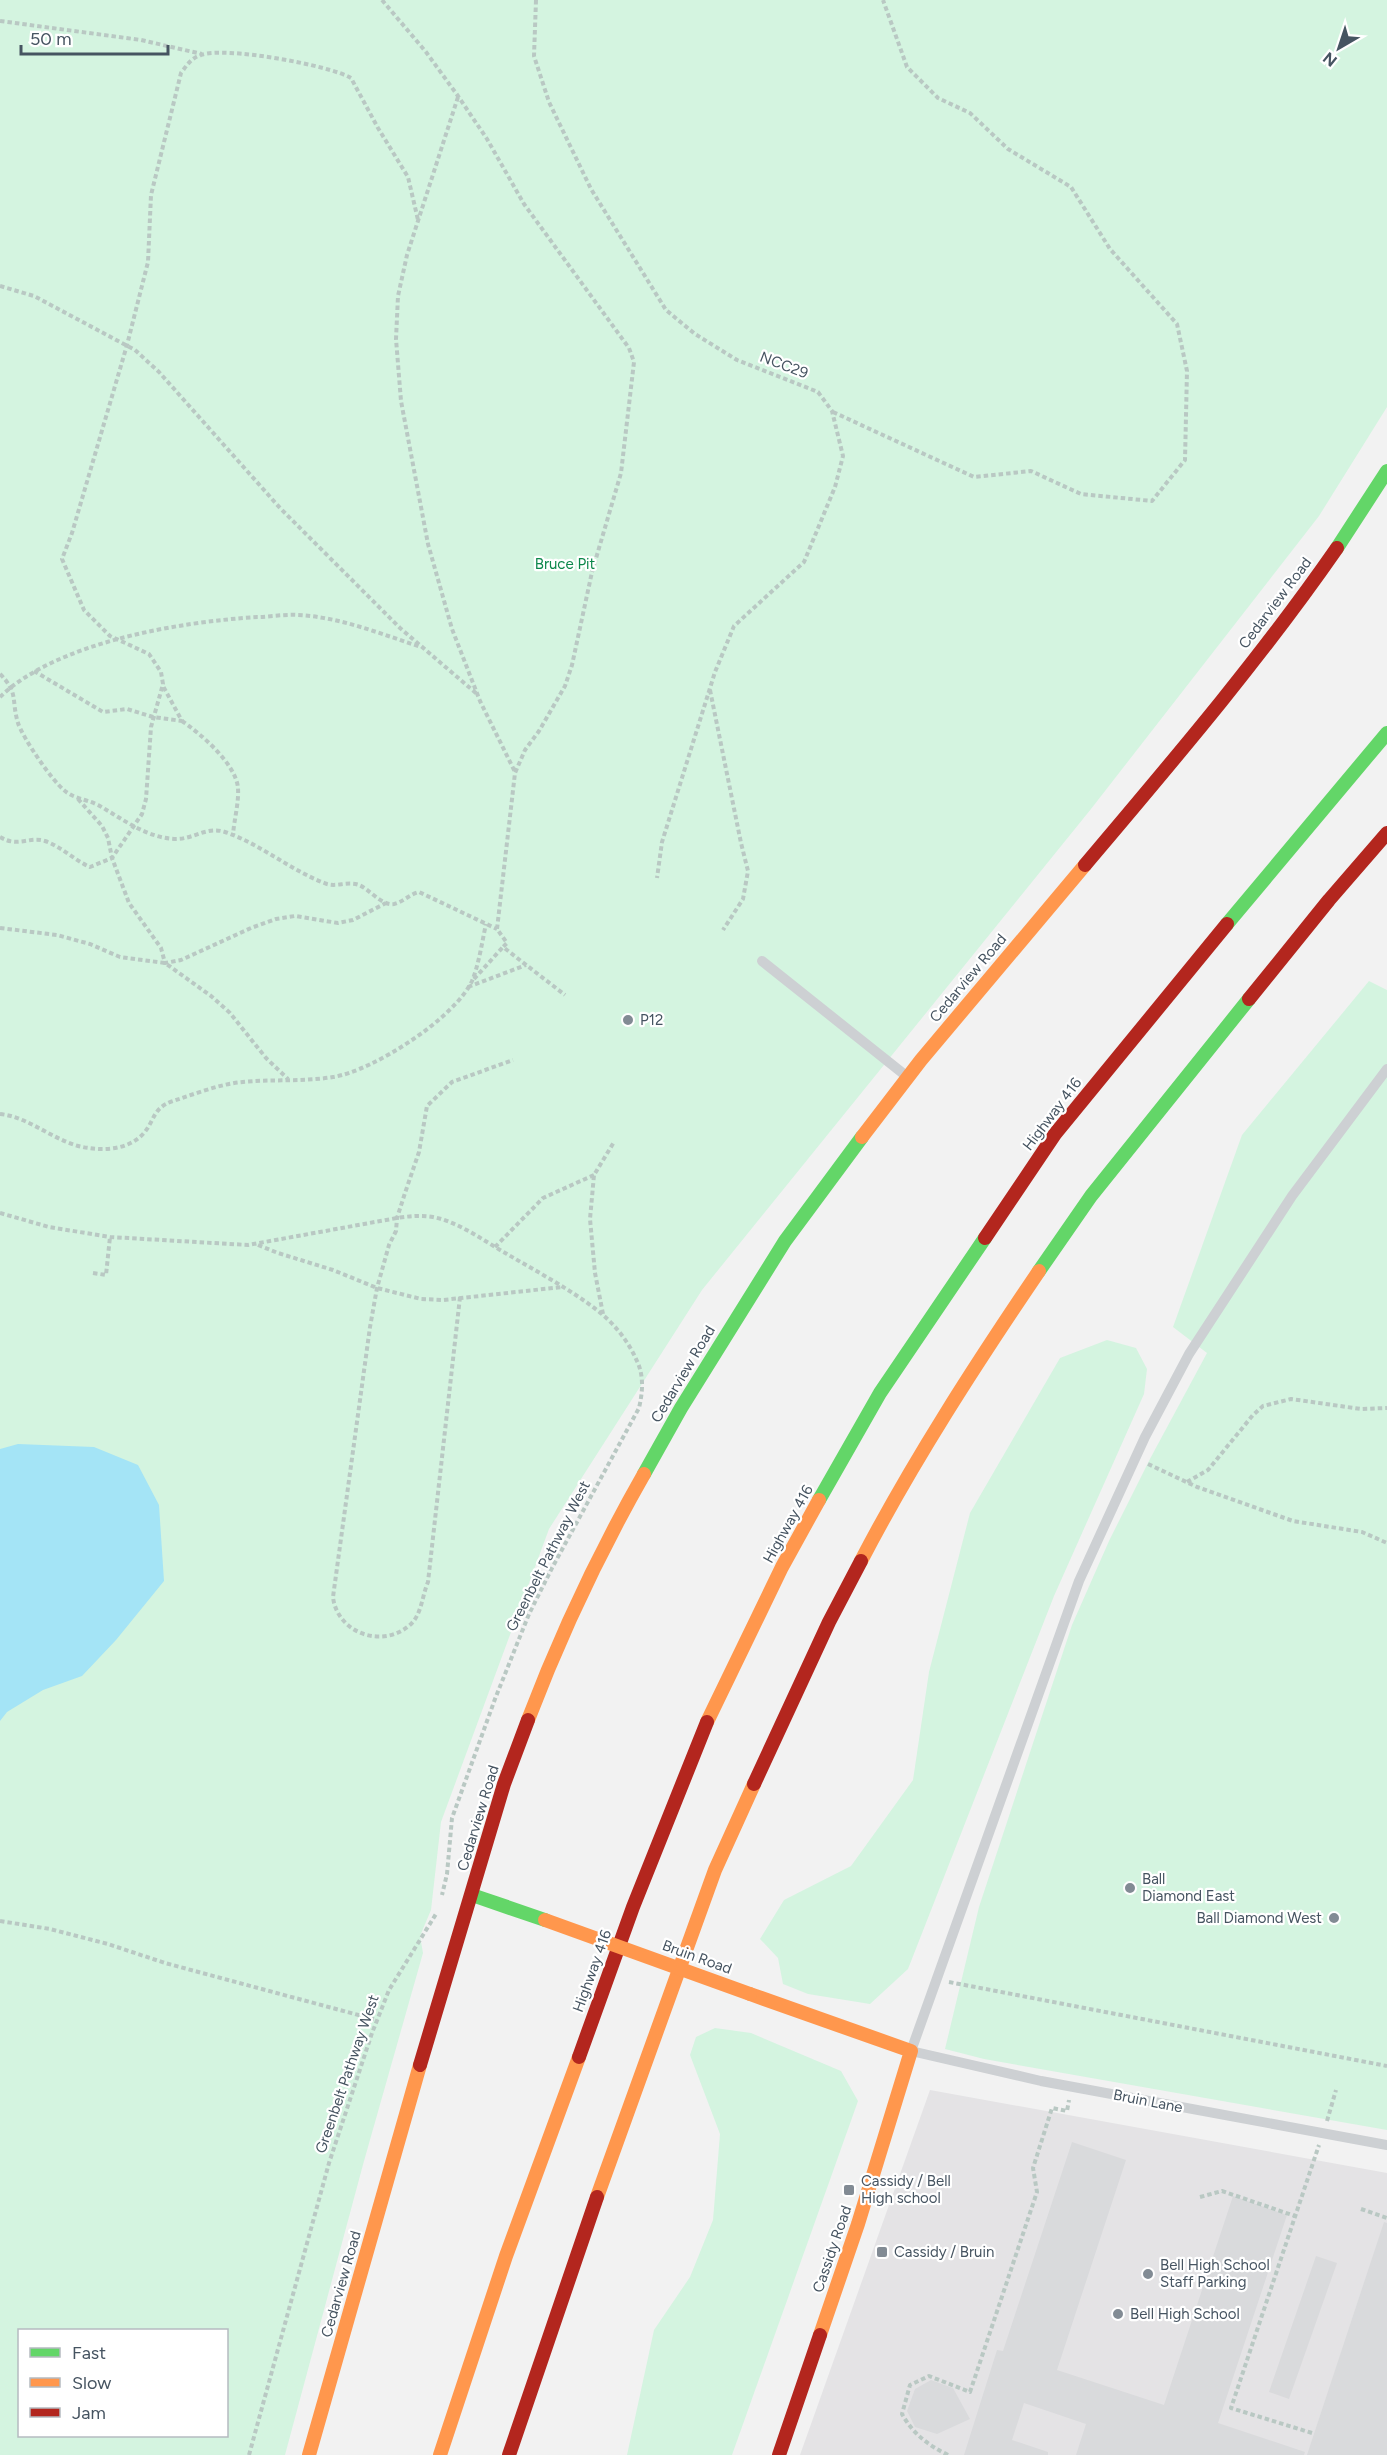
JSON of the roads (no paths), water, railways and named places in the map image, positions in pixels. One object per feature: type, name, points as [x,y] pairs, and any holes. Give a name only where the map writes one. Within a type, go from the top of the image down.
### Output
[{"type":"main road","name":"Cedarview Road","points":[[309,2455],[438,2001],[504,1784],[545,1676],[587,1582],[636,1486],[681,1408],[785,1241],[908,1077],[1180,752],[1292,611],[1373,495],[1387,471]]},
{"type":"main road","name":"Highway 416","points":[[440,2455],[506,2256],[633,1907],[698,1740],[782,1567],[880,1393],[1055,1134],[1212,940],[1387,733]]},
{"type":"main road","points":[[509,2455],[580,2243],[715,1870],[828,1622],[880,1524],[936,1430],[1019,1301],[1091,1196],[1300,936],[1387,833]]},
{"type":"main road","name":"Bruin Road","points":[[472,1895],[911,2051]]},
{"type":"main road","name":"Cassidy Road","points":[[779,2455],[858,2224],[911,2051]]},
{"type":"lane","points":[[762,961],[908,1077]]},
{"type":"lane","points":[[911,2051],[1079,1581],[1136,1458],[1189,1354],[1292,1196],[1387,1070]]},
{"type":"lane","name":"Bruin Lane","points":[[911,2051],[1073,2086],[1387,2145]]},
{"type":"water","points":[[18,1444],[94,1447],[138,1465],[159,1505],[164,1581],[116,1640],[82,1676],[43,1690],[7,1712],[0,1721],[0,1449]]},
{"type":"place","name":"P12","points":[[628,1020]]},
{"type":"place","name":"Ball Diamond East","points":[[1130,1888]]},
{"type":"place","name":"Ball Diamond West","points":[[1334,1918]]},
{"type":"place","name":"Cassidy / Bell High school","points":[[849,2190]]},
{"type":"place","name":"Cassidy / Bruin","points":[[882,2252]]},
{"type":"place","name":"Bell High School Staff Parking","points":[[1148,2274]]},
{"type":"place","name":"Bell High School","points":[[1118,2314]]},
{"type":"park label","name":"Bruce Pit","points":[[565,564]]}]
